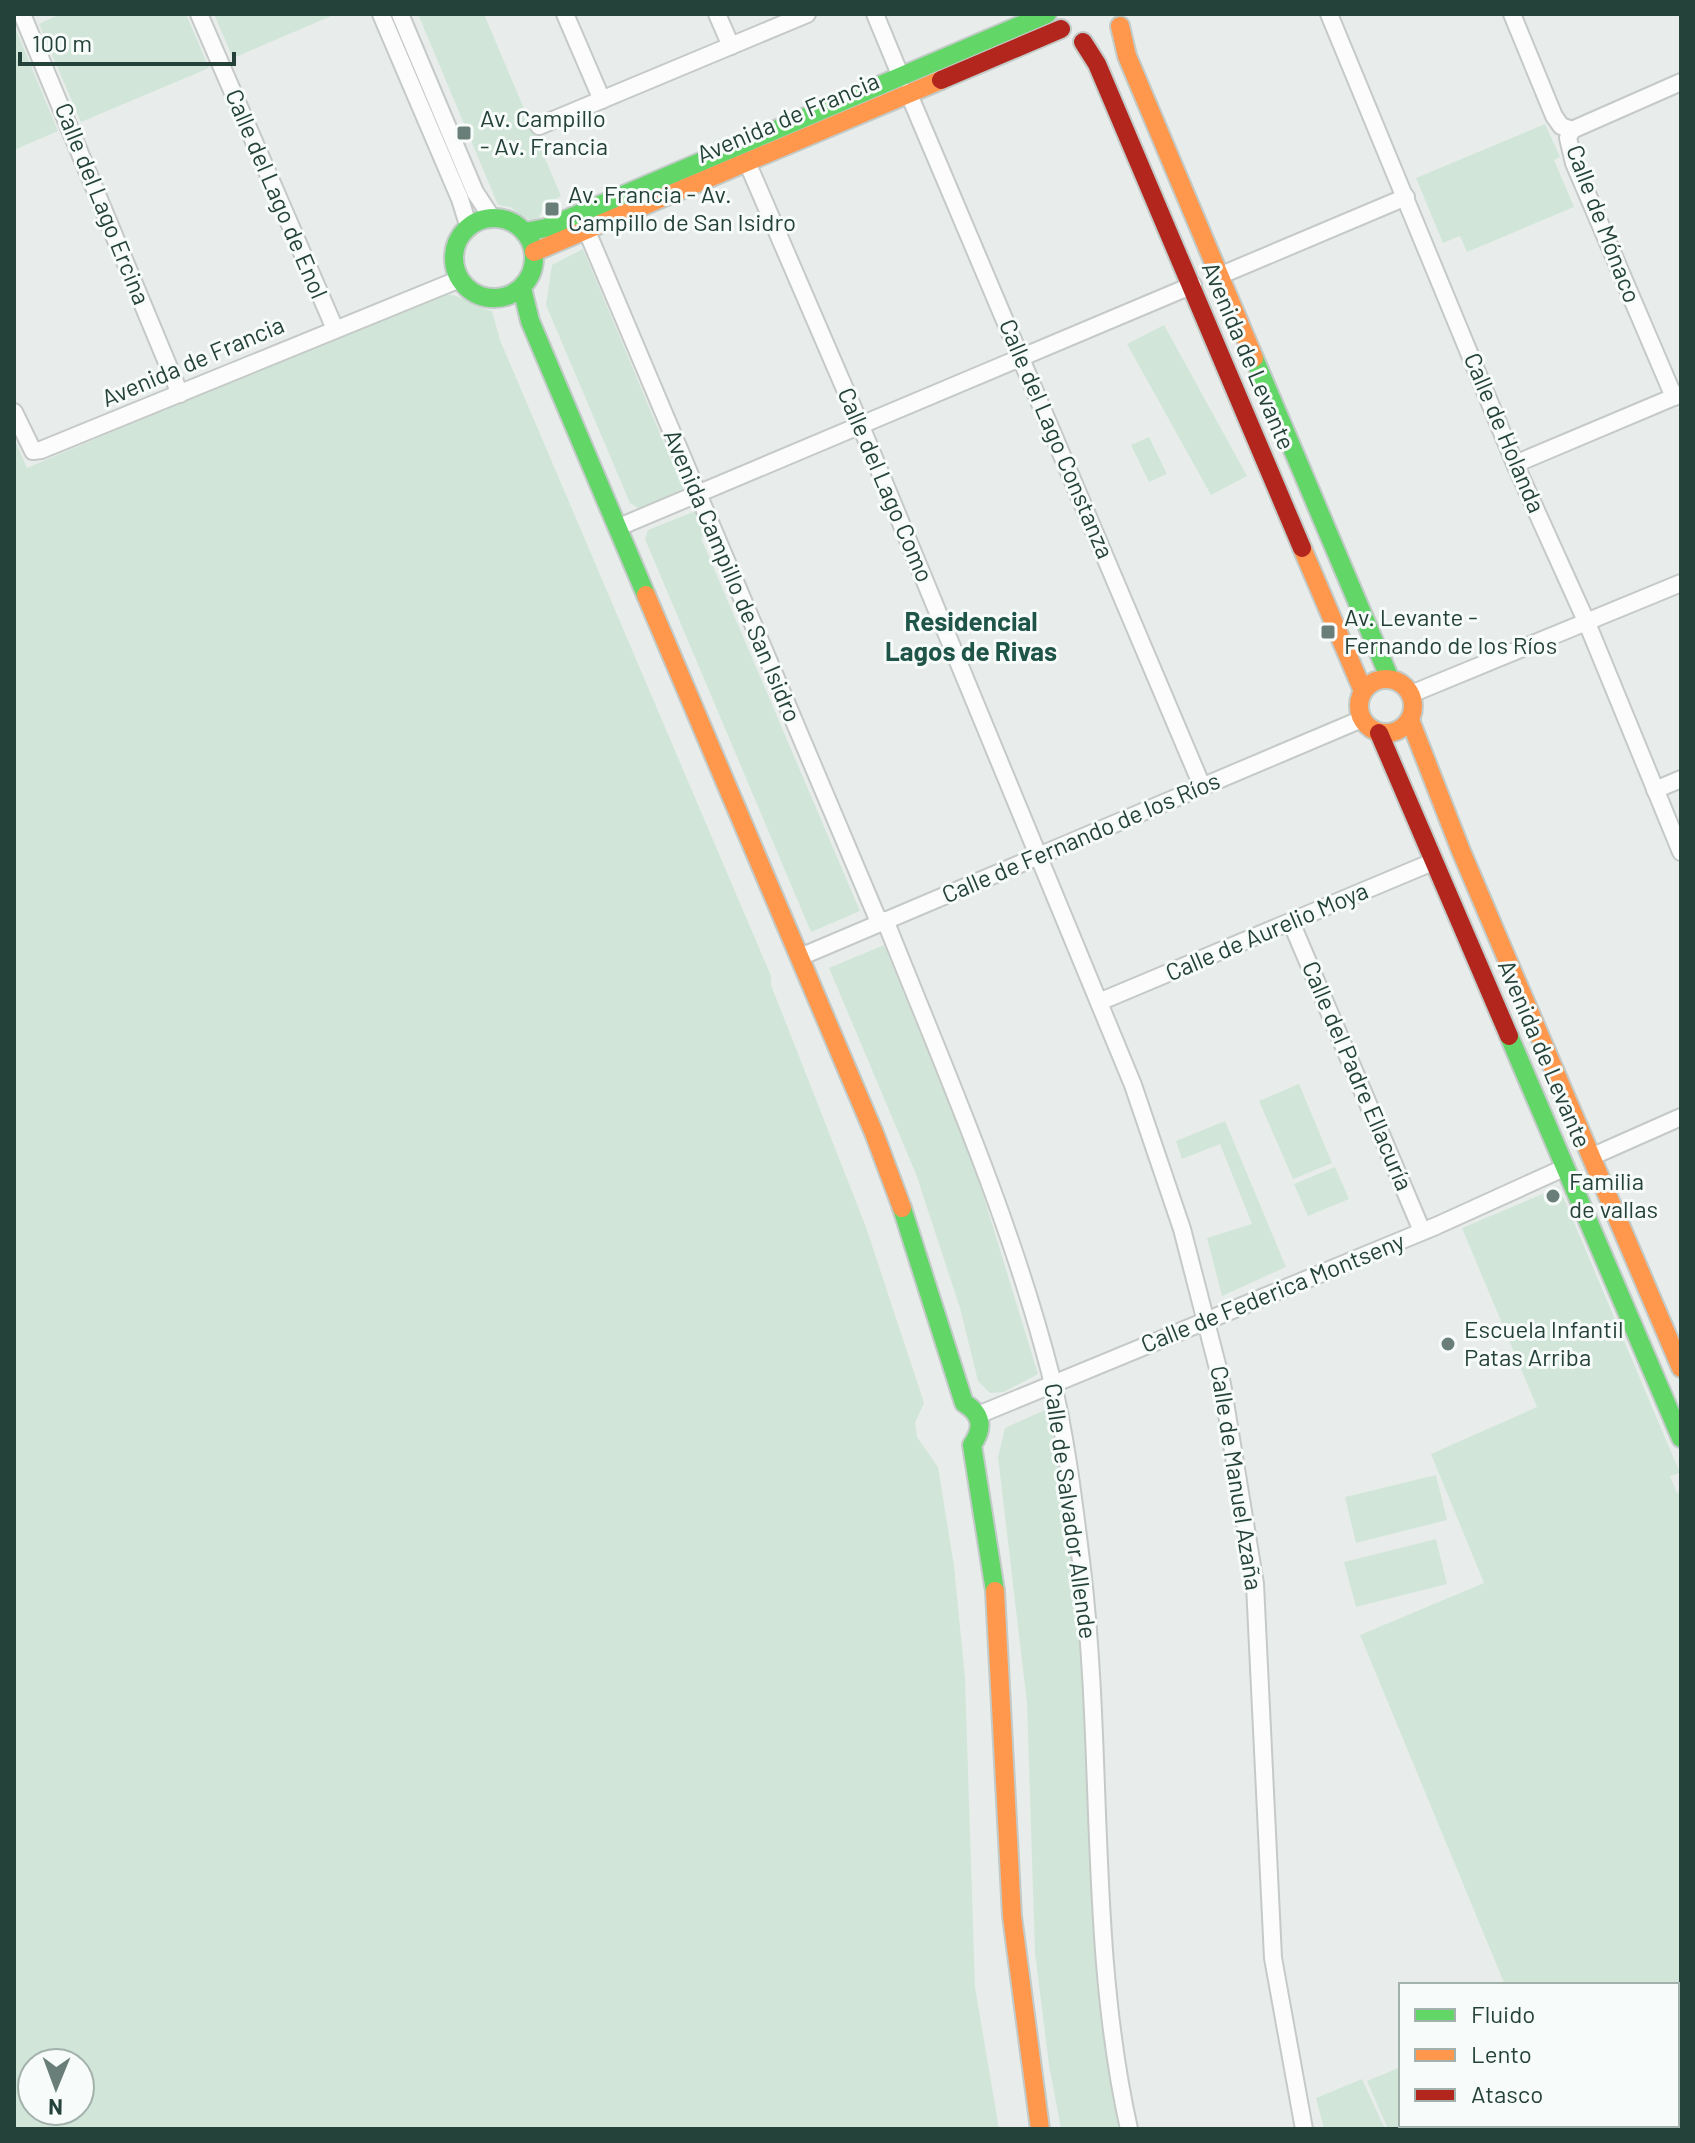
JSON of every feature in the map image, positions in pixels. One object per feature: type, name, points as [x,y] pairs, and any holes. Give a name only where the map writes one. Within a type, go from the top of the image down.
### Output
[{"type":"street","name":"Calle del Lago Ercina","points":[[22,14],[180,394]]},
{"type":"street","name":"Calle del Lago de Enol","points":[[199,14],[335,329]]},
{"type":"street","points":[[381,14],[460,199],[469,228]]},
{"type":"street","points":[[400,14],[475,192],[492,218]]},
{"type":"street","points":[[565,14],[602,100]]},
{"type":"street","points":[[717,14],[731,46]]},
{"type":"street","points":[[539,126],[807,14]]},
{"type":"street","name":"Calle del Lago Constanza","points":[[875,14],[1202,786]]},
{"type":"street","name":"Avenida de Francia","points":[[534,252],[747,162],[1047,14]]},
{"type":"street","name":"Calle de Holanda","points":[[1329,14],[1515,464],[1587,623],[1681,852]]},
{"type":"street","name":"Calle de Mónaco","points":[[1512,14],[1554,116],[1561,126],[1572,130],[1568,138],[1574,163],[1678,396]]},
{"type":"street","points":[[1057,22],[1083,42],[1097,42],[1123,20]]},
{"type":"street","name":"Avenida de Levante","points":[[1123,20],[1127,56],[1390,679]]},
{"type":"street","name":"Avenida de Francia","points":[[525,232],[546,228],[1057,22]]},
{"type":"street","name":"Avenida de Levante","points":[[1083,42],[1097,64],[1193,285],[1363,691]]},
{"type":"street","points":[[1572,130],[1681,82]]},
{"type":"street","name":"Calle del Lago Como","points":[[747,162],[860,424],[1038,855]]},
{"type":"street","points":[[1219,276],[1406,197]]},
{"type":"street","points":[[492,218],[504,219],[525,232],[534,252],[534,265],[522,288],[507,297],[489,298],[472,292],[460,279],[456,269],[456,246],[469,228],[492,218]]},
{"type":"street","name":"Avenida Campillo de San Isidro","points":[[586,229],[882,921]]},
{"type":"street","name":"Avenida de Francia","points":[[14,412],[33,451],[460,279]]},
{"type":"street","points":[[619,527],[1193,285]]},
{"type":"street","points":[[522,288],[530,321],[874,1133],[910,1230],[960,1394],[964,1403],[978,1415],[980,1431],[972,1445],[997,1602],[1012,1916],[1040,2129]]},
{"type":"street","points":[[1515,464],[1678,396]]},
{"type":"street","points":[[1411,694],[1681,583]]},
{"type":"street","points":[[1390,679],[1399,681],[1411,694],[1414,703],[1410,720],[1397,732],[1379,733],[1362,719],[1359,705],[1363,691],[1375,681],[1390,679]]},
{"type":"street","name":"Calle de Fernando de los Ríos","points":[[800,957],[1362,719]]},
{"type":"street","name":"Avenida de Levante","points":[[1410,720],[1461,851],[1681,1368]]},
{"type":"street","name":"Avenida de Levante","points":[[1379,733],[1681,1438]]},
{"type":"street","points":[[1655,790],[1681,779]]},
{"type":"street","name":"Calle de Manuel Azaña","points":[[1038,855],[1160,1156],[1207,1319],[1235,1451],[1255,1584],[1273,1958],[1304,2129]]},
{"type":"street","name":"Calle de Aurelio Moya","points":[[1099,1002],[1435,861]]},
{"type":"street","name":"Calle de Salvador Allende","points":[[882,921],[1010,1245],[1053,1385],[1082,1568],[1096,1741],[1106,1963],[1129,2129]]},
{"type":"street","name":"Calle del Padre Ellacuría","points":[[1291,922],[1422,1231]]},
{"type":"street","points":[[1593,1156],[1681,1117]]},
{"type":"street","name":"Calle de Federica Montseny","points":[[978,1415],[1422,1231],[1566,1167]]},
{"type":"green space","points":[[60,14],[186,14],[209,68],[81,122],[39,24]]},
{"type":"green space","points":[[214,14],[336,14],[233,58]]},
{"type":"green space","points":[[418,14],[484,14],[561,196],[543,207],[539,218],[531,221],[510,207],[498,205]]},
{"type":"green space","points":[[14,31],[58,131],[14,150]]},
{"type":"green space","points":[[1545,124],[1560,157],[1554,160],[1574,207],[1467,252],[1460,236],[1443,243],[1416,178]]},
{"type":"green space","points":[[583,249],[684,491],[640,509],[630,503],[546,305],[552,265]]},
{"type":"green space","points":[[443,291],[445,295],[457,296],[492,311],[500,340],[771,976],[771,985],[866,1227],[924,1403],[915,1423],[917,1437],[938,1467],[954,1566],[965,1678],[975,1987],[999,2129],[14,2129],[14,438],[27,468]]},
{"type":"green space","points":[[1164,325],[1247,476],[1211,495],[1127,344]]},
{"type":"green space","points":[[1149,437],[1167,474],[1149,482],[1131,445]]},
{"type":"green space","points":[[698,510],[709,535],[701,538],[860,911],[811,932],[645,539],[648,530]]},
{"type":"green space","points":[[884,945],[974,1165],[1038,1374],[1004,1392],[990,1393],[978,1381],[960,1308],[916,1174],[829,968]]},
{"type":"green space","points":[[1299,1084],[1332,1163],[1293,1179],[1259,1101]]},
{"type":"green space","points":[[1225,1121],[1286,1267],[1222,1296],[1207,1238],[1252,1224],[1220,1144],[1182,1159],[1176,1141]]},
{"type":"green space","points":[[1335,1167],[1349,1199],[1308,1216],[1294,1184]]},
{"type":"green space","points":[[1559,1187],[1680,1473],[1670,1476],[1677,1493],[1681,1492],[1681,2047],[1679,1983],[1504,1983],[1360,1635],[1484,1583],[1431,1454],[1537,1407],[1462,1228]]},
{"type":"green space","points":[[1047,1409],[1060,1469],[1082,1646],[1097,1974],[1122,2129],[1061,2129],[1049,2065],[1035,1953],[1027,1703],[998,1457],[1005,1428]]},
{"type":"green space","points":[[1436,1475],[1447,1520],[1356,1543],[1345,1497]]},
{"type":"green space","points":[[1436,1539],[1447,1584],[1356,1607],[1344,1562]]},
{"type":"green space","points":[[1399,2068],[1399,2127],[1434,2129],[1388,2129],[1367,2081]]},
{"type":"green space","points":[[1362,2079],[1385,2129],[1324,2129],[1316,2098]]},
{"type":"traffic: fast","points":[[525,232],[546,228],[1047,14]]},
{"type":"traffic: fast","points":[[494,218],[509,221],[522,230],[531,243],[534,258],[531,273],[522,286],[509,295],[494,298],[479,295],[466,286],[457,273],[454,258],[457,243],[466,230],[479,221],[494,218]]},
{"type":"traffic: fast","points":[[522,288],[530,321],[646,595]]},
{"type":"traffic: fast","points":[[1254,358],[1390,679]]},
{"type":"traffic: fast","points":[[1509,1036],[1681,1438]]},
{"type":"traffic: fast","points":[[902,1208],[964,1403],[978,1417],[978,1433],[972,1445],[995,1591]]},
{"type":"traffic: slow","points":[[1120,26],[1127,56],[1254,358]]},
{"type":"traffic: slow","points":[[534,252],[941,80]]},
{"type":"traffic: slow","points":[[1302,548],[1363,691]]},
{"type":"traffic: slow","points":[[646,595],[874,1133],[902,1208]]},
{"type":"traffic: slow","points":[[1386,679],[1405,687],[1413,706],[1405,725],[1386,733],[1367,725],[1359,706],[1367,687],[1386,679]]},
{"type":"traffic: slow","points":[[1410,720],[1461,851],[1681,1368]]},
{"type":"traffic: slow","points":[[995,1591],[1012,1916],[1040,2129]]},
{"type":"traffic: jam","points":[[941,80],[1061,29]]},
{"type":"traffic: jam","points":[[1083,42],[1097,64],[1302,548]]},
{"type":"traffic: jam","points":[[1379,733],[1509,1036]]},
{"type":"place","name":"Av. Campillo - Av. Francia","points":[[464,133]]},
{"type":"place","name":"Av. Francia - Av. Campillo de San Isidro","points":[[552,209]]},
{"type":"place","name":"Av. Levante - Fernando de los Ríos","points":[[1328,632]]},
{"type":"place","name":"Familia de vallas","points":[[1553,1196]]},
{"type":"place","name":"Escuela Infantil Patas Arriba","points":[[1448,1344]]},
{"type":"district","name":"Residencial Lagos de Rivas","points":[[971,637]]}]
